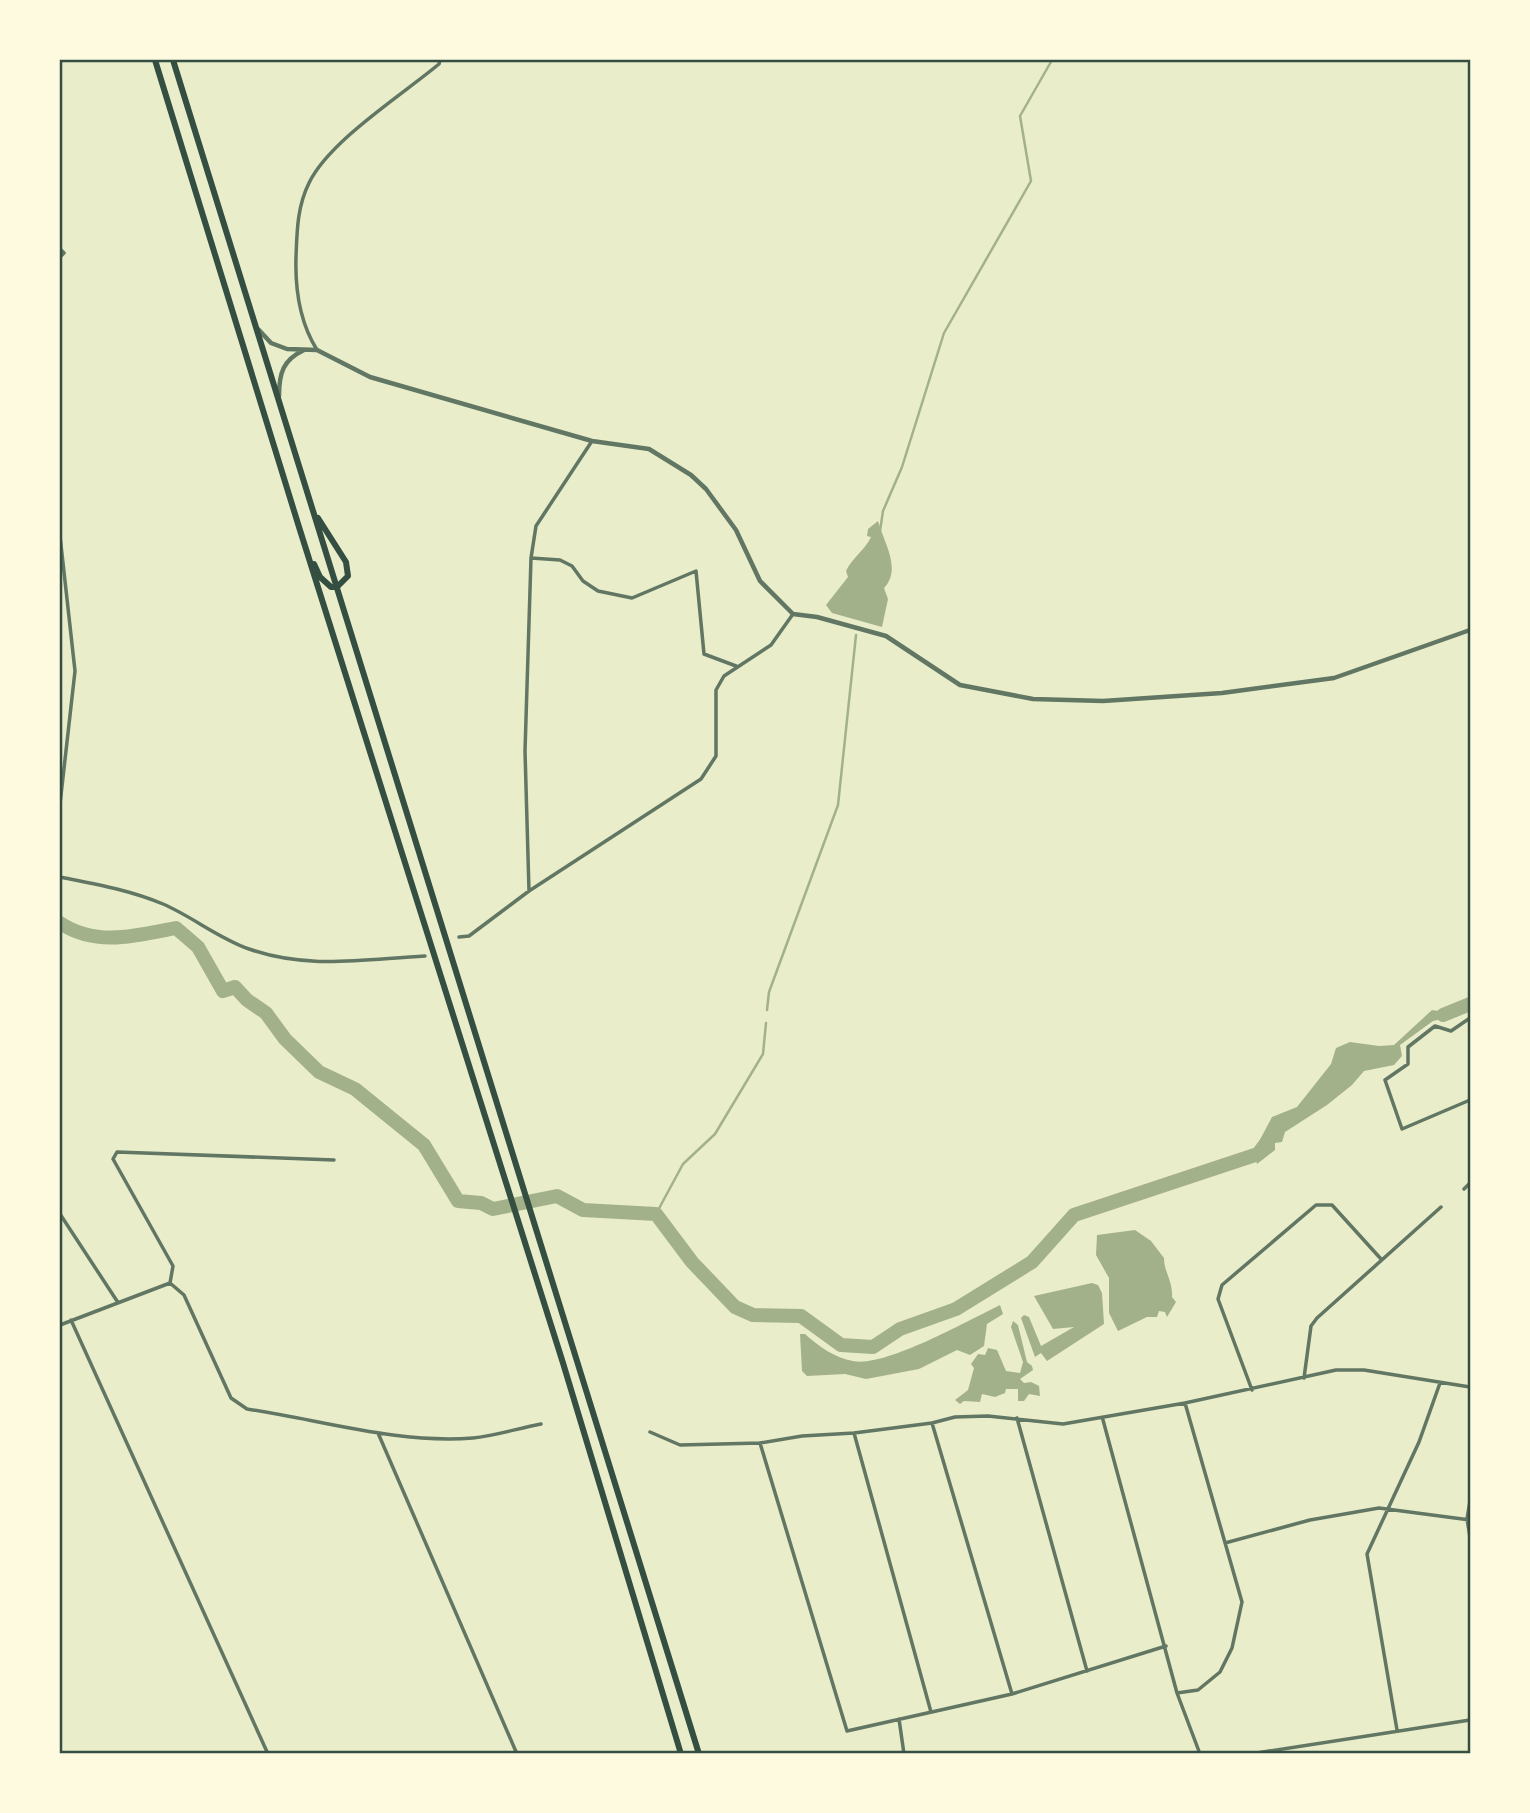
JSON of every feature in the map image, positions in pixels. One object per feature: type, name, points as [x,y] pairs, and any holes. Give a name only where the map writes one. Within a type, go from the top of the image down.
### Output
[{"type":"highway","points":[[155,60],[299,527],[505,1175],[681,1754]]},
{"type":"highway","points":[[173,60],[699,1754]]},
{"type":"highway","points":[[299,527],[326,585],[337,587],[344,583],[349,569],[312,510]]},
{"type":"street","points":[[317,350],[307,335],[296,280],[298,217],[309,182],[340,142],[439,64],[440,60]]},
{"type":"street","points":[[60,249],[64,253],[60,257]]},
{"type":"street","points":[[258,330],[271,343],[287,349],[317,350],[370,376],[592,441],[649,449],[691,475],[706,489],[736,530],[760,581],[793,614],[817,617],[886,636],[960,685],[1034,699],[1104,701],[1222,693],[1334,678],[1471,630]]},
{"type":"street","points":[[279,404],[283,366],[291,357],[305,349]]},
{"type":"street","points":[[529,891],[525,751],[531,558],[536,526],[592,441]]},
{"type":"street","points":[[60,536],[75,671],[60,804]]},
{"type":"street","points":[[531,558],[560,560],[572,566],[583,581],[598,591],[632,597],[696,571],[704,654],[736,666]]},
{"type":"street","points":[[459,937],[469,936],[529,891],[701,779],[716,756],[716,690],[724,676],[736,666],[771,646],[793,614]]},
{"type":"street","points":[[60,877],[128,891],[165,905],[204,929],[250,949],[292,960],[331,964],[425,956]]},
{"type":"street","points":[[1471,1018],[1451,1031],[1435,1026],[1408,1047],[1408,1064],[1385,1080],[1402,1129],[1471,1100]]},
{"type":"street","points":[[170,1283],[173,1266],[113,1159],[117,1152],[334,1160]]},
{"type":"street","points":[[1464,1189],[1471,1183]]},
{"type":"street","points":[[1252,1390],[1218,1298],[1222,1285],[1316,1205],[1332,1205],[1381,1259]]},
{"type":"street","points":[[1304,1378],[1311,1326],[1381,1259],[1441,1207]]},
{"type":"street","points":[[60,1214],[117,1301]]},
{"type":"street","points":[[60,1325],[117,1301],[132,1300],[170,1283]]},
{"type":"street","points":[[170,1283],[184,1295],[231,1398],[238,1405],[378,1433],[473,1438],[541,1424]]},
{"type":"street","points":[[71,1320],[268,1754]]},
{"type":"street","points":[[650,1432],[680,1445],[760,1444],[802,1436],[854,1433],[932,1423],[955,1417],[1017,1418],[1063,1424],[1252,1390],[1336,1370],[1364,1370],[1471,1387]]},
{"type":"street","points":[[1397,1730],[1367,1554],[1390,1510],[1440,1383]]},
{"type":"street","points":[[1178,1693],[1198,1689],[1220,1672],[1232,1648],[1242,1602],[1185,1403]]},
{"type":"street","points":[[1017,1418],[1087,1671]]},
{"type":"street","points":[[1102,1419],[1178,1693],[1200,1754]]},
{"type":"street","points":[[932,1423],[1012,1694]]},
{"type":"street","points":[[378,1433],[517,1754]]},
{"type":"street","points":[[854,1433],[931,1712]]},
{"type":"street","points":[[760,1444],[847,1731],[1012,1694],[1166,1646]]},
{"type":"street","points":[[1471,1500],[1471,1537]]},
{"type":"street","points":[[1225,1542],[1310,1520],[1380,1508],[1469,1519]]},
{"type":"street","points":[[899,1719],[904,1754]]},
{"type":"street","points":[[1250,1754],[1471,1720]]},
{"type":"street","points":[[1297,1746],[1298,1754]]},
{"type":"shaded area","points":[[878,521],[892,564],[892,573],[884,588],[888,599],[882,627],[832,613],[826,605],[848,577],[846,571],[871,537],[867,536],[868,529]]},
{"type":"shaded area","points":[[1462,1006],[1455,1016],[1433,1021],[1400,1045],[1402,1056],[1394,1065],[1364,1071],[1352,1085],[1327,1105],[1285,1132],[1282,1142],[1275,1143],[1275,1150],[1257,1164],[1254,1151],[1272,1117],[1297,1107],[1331,1064],[1336,1048],[1350,1042],[1394,1045],[1432,1010],[1444,1012]]},
{"type":"shaded area","points":[[1135,1230],[1151,1241],[1164,1258],[1172,1297],[1176,1302],[1167,1317],[1165,1312],[1159,1311],[1157,1317],[1147,1317],[1118,1331],[1109,1313],[1109,1278],[1096,1255],[1097,1235]]},
{"type":"shaded area","points":[[1092,1283],[1098,1285],[1102,1293],[1104,1324],[1047,1361],[1041,1353],[1035,1357],[1021,1318],[1024,1315],[1029,1317],[1041,1346],[1074,1327],[1053,1329],[1034,1296]]},
{"type":"shaded area","points":[[1000,1305],[1003,1314],[987,1324],[984,1346],[970,1355],[957,1350],[919,1369],[866,1379],[845,1374],[807,1376],[802,1371],[800,1334],[805,1334],[840,1357],[867,1361],[905,1350]]},
{"type":"shaded area","points":[[1013,1321],[1018,1325],[1027,1362],[1033,1370],[1020,1379],[1024,1383],[1031,1382],[1039,1386],[1040,1396],[1029,1394],[1024,1401],[1018,1401],[1018,1389],[1006,1389],[1005,1393],[995,1397],[982,1394],[980,1402],[964,1401],[960,1404],[955,1400],[968,1390],[974,1368],[971,1364],[978,1354],[985,1355],[988,1348],[997,1350],[1006,1371],[1020,1373],[1023,1362],[1011,1327]]},
{"type":"waterway","points":[[880,531],[883,511],[902,467],[944,333],[1031,181],[1020,116],[1052,60]]},
{"type":"waterway","points":[[767,1010],[769,992],[838,805],[856,635]]},
{"type":"waterway","points":[[60,923],[88,935],[116,938],[176,928],[198,947],[223,991],[235,987],[247,1000],[266,1013],[285,1039],[319,1072],[355,1089],[424,1145],[458,1201],[481,1203],[493,1209],[557,1196],[583,1210],[656,1214],[692,1262],[735,1307],[753,1315],[801,1316],[841,1345],[873,1347],[900,1329],[956,1309],[1032,1262],[1074,1215],[1258,1154],[1267,1142]]},
{"type":"waterway","points":[[1443,1015],[1470,1004]]},
{"type":"waterway","points":[[656,1214],[683,1164],[715,1134],[763,1054],[766,1023]]}]
